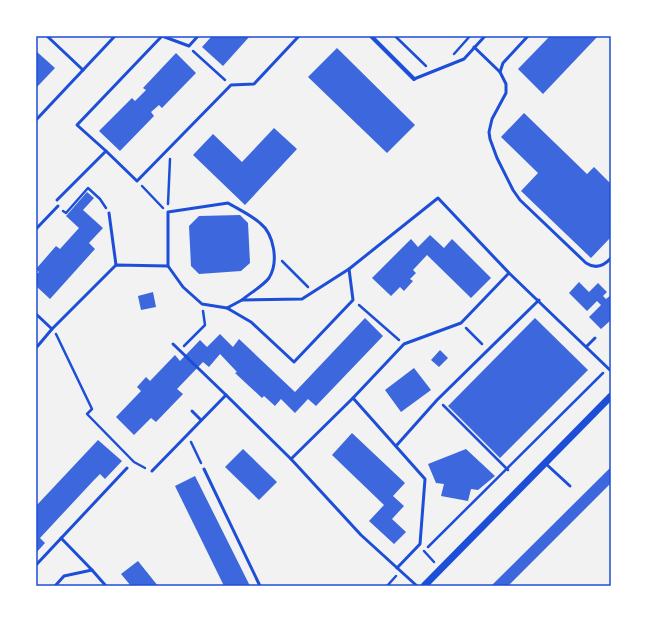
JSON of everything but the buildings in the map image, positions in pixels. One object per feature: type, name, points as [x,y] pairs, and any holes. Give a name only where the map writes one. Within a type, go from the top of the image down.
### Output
[{"type":"street","points":[[371,36],[414,79]]},
{"type":"street","points":[[428,585],[611,396]]},
{"type":"lane","points":[[48,36],[83,70]]},
{"type":"lane","points":[[36,120],[115,36]]},
{"type":"lane","points":[[198,36],[189,46],[162,36],[77,125],[137,181],[231,85],[254,84],[299,36]]},
{"type":"lane","points":[[414,79],[443,66],[464,59],[485,36]]},
{"type":"lane","points":[[500,72],[503,63],[528,36]]},
{"type":"lane","points":[[474,47],[500,72],[506,84],[507,90],[492,119],[490,139],[497,158],[513,190],[520,200],[586,263],[596,267],[602,266],[611,258]]},
{"type":"lane","points":[[57,200],[106,151]]},
{"type":"lane","points":[[242,300],[302,299],[349,269],[438,198],[509,273],[587,346],[610,370]]},
{"type":"lane","points":[[228,308],[242,300],[269,278],[274,265],[274,252],[270,237],[261,223],[228,203],[168,212],[168,266],[183,287],[202,304],[228,308],[251,322],[294,362],[353,300],[349,269]]},
{"type":"lane","points":[[36,229],[58,206]]},
{"type":"lane","points":[[109,213],[116,265]]},
{"type":"lane","points":[[36,348],[52,329],[116,265],[168,266]]},
{"type":"lane","points":[[291,459],[353,398],[404,344],[461,323],[509,273]]},
{"type":"lane","points":[[396,446],[437,400],[539,300]]},
{"type":"lane","points":[[36,314],[52,329]]},
{"type":"lane","points":[[587,346],[595,338]]},
{"type":"lane","points":[[173,344],[291,459],[361,535],[417,586]]},
{"type":"lane","points":[[152,471],[226,395]]},
{"type":"lane","points":[[353,398],[425,479],[420,544],[397,568]]},
{"type":"lane","points":[[192,411],[201,420]]},
{"type":"lane","points":[[545,463],[570,486]]},
{"type":"lane","points":[[36,564],[128,468]]},
{"type":"lane","points":[[204,469],[260,586]]},
{"type":"lane","points":[[61,538],[106,586]]},
{"type":"lane","points":[[55,586],[64,576],[92,570]]},
{"type":"path","points":[[395,36],[431,71]]},
{"type":"path","points":[[443,66],[470,36]]},
{"type":"path","points":[[189,46],[231,85]]},
{"type":"path","points":[[168,212],[171,145]]},
{"type":"path","points":[[137,181],[168,212]]},
{"type":"path","points":[[58,206],[66,213],[88,188],[100,199],[109,213]]},
{"type":"path","points":[[274,252],[312,292]]},
{"type":"path","points":[[353,300],[404,344]]},
{"type":"path","points":[[179,350],[205,324],[202,304]]},
{"type":"path","points":[[461,323],[488,350]]},
{"type":"path","points":[[52,329],[59,338],[92,409],[87,414],[134,462],[152,471]]},
{"type":"path","points":[[597,368],[603,374]]},
{"type":"path","points":[[418,556],[508,470],[603,374],[610,370]]},
{"type":"path","points":[[437,400],[508,470]]},
{"type":"path","points":[[188,434],[204,469]]},
{"type":"path","points":[[387,586],[401,572]]}]
